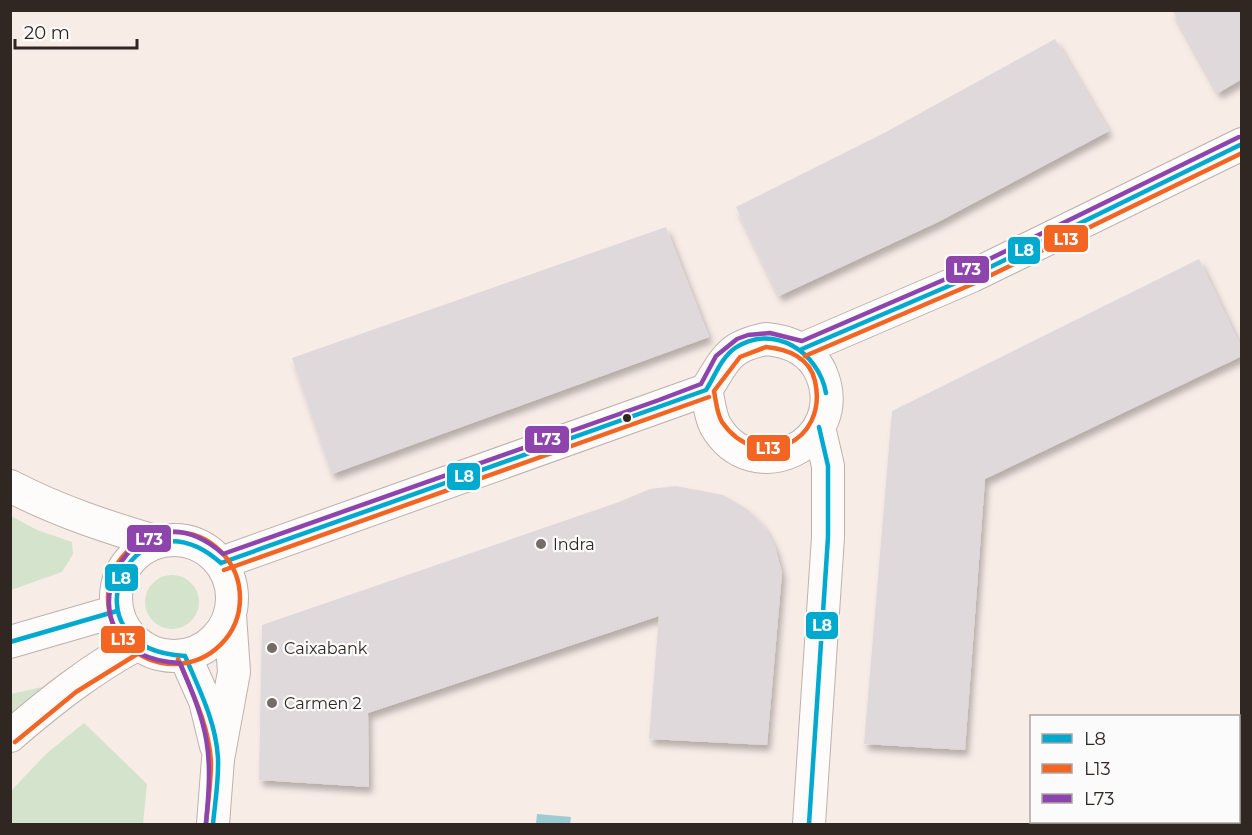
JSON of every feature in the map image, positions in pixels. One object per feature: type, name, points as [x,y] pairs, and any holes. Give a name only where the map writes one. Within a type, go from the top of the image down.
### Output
[{"type":"street","points":[[802,350],[972,276],[1242,144]]},
{"type":"street","points":[[775,340],[802,350],[818,365],[826,384],[827,408],[819,427],[798,450],[765,458],[744,453],[726,440],[714,423],[706,390],[721,362],[746,343],[775,340]]},
{"type":"street","points":[[221,563],[706,390]]},
{"type":"street","points":[[809,825],[828,537],[828,466],[819,427]]},
{"type":"street","points":[[10,486],[45,504],[91,522],[158,542],[180,540],[199,545],[221,563],[231,583],[233,598],[230,615],[222,633],[205,649],[185,656],[167,657],[146,650],[131,639],[117,611],[116,595],[120,576],[136,554],[158,542]]},
{"type":"street","points":[[10,642],[117,611]]},
{"type":"street","points":[[213,825],[218,759],[234,672],[230,615]]},
{"type":"street","points":[[10,736],[72,685],[106,661],[138,644]]},
{"type":"street","points":[[185,656],[205,701],[218,759]]},
{"type":"green space","points":[[11,516],[37,530],[72,542],[73,554],[62,572],[11,590]]},
{"type":"green space","points":[[167,575],[177,575],[187,579],[195,587],[199,602],[195,617],[187,625],[177,629],[167,629],[157,625],[149,617],[145,607],[145,597],[149,587],[157,579]]},
{"type":"green space","points":[[42,687],[14,710],[11,713],[11,694]]},
{"type":"green space","points":[[84,723],[147,784],[143,824],[11,824],[11,791],[46,754]]},
{"type":"water","points":[[537,814],[571,817],[570,824],[536,824]]},
{"type":"building","points":[[1172,10],[1242,10],[1242,79],[1218,93]]},
{"type":"building","points":[[1055,39],[1109,131],[938,222],[779,296],[736,207],[886,132]]},
{"type":"building","points":[[666,227],[709,337],[332,474],[292,358]]},
{"type":"building","points":[[1199,259],[1242,349],[1242,356],[985,479],[965,750],[864,744],[892,411]]},
{"type":"building","points":[[676,486],[723,495],[747,509],[763,525],[775,547],[782,573],[767,745],[649,739],[659,616],[368,713],[369,787],[259,780],[262,625],[619,502],[650,489]]},
{"type":"transit line","name":"L73","points":[[206,823],[209,777],[207,741],[197,706],[180,663],[139,653],[116,631],[109,603],[115,574],[132,549],[157,534],[188,534],[223,554],[659,400],[701,384],[716,356],[737,339],[748,335],[770,333],[802,341],[969,269],[1239,137]]},
{"type":"transit line","name":"L8","points":[[802,349],[972,276],[1242,144]]},
{"type":"transit line","name":"L13","points":[[805,356],[975,283],[1242,153]]},
{"type":"transit line","name":"L8","points":[[706,390],[730,352],[750,341],[765,338],[779,340],[804,354],[822,379],[826,393]]},
{"type":"transit line","name":"L13","points":[[766,347],[797,356],[808,366],[815,381],[816,403],[811,421],[801,435],[787,444],[771,448],[754,446],[737,438],[720,419],[714,391],[740,357],[766,347]]},
{"type":"transit line","name":"L8","points":[[221,563],[706,390]]},
{"type":"transit line","name":"L13","points":[[224,570],[709,397]]},
{"type":"transit line","name":"L8","points":[[809,824],[828,537],[828,466],[819,427]]},
{"type":"transit line","name":"L13","points":[[174,532],[199,537],[211,543],[229,561],[235,573],[240,598],[235,623],[229,635],[211,653],[199,659],[174,664],[149,659],[137,653],[119,635],[113,623],[108,598],[113,573],[119,561],[137,543],[149,537],[174,532]]},
{"type":"transit line","name":"L8","points":[[185,656],[146,647],[124,627],[117,602],[122,577],[137,555],[160,543],[188,544],[221,563]]},
{"type":"transit line","name":"L8","points":[[10,642],[117,611]]},
{"type":"transit line","name":"L13","points":[[15,742],[76,692],[142,651]]},
{"type":"transit line","name":"L8","points":[[185,656],[206,706],[217,745],[218,774],[213,824]]},
{"type":"transit line","name":"L13","points":[[178,659],[199,709],[210,748],[211,770],[206,823]]},
{"type":"place","name":"Indra","points":[[541,544]]},
{"type":"place","name":"Caixabank","points":[[272,648]]},
{"type":"place","name":"Carmen 2","points":[[272,703]]}]
